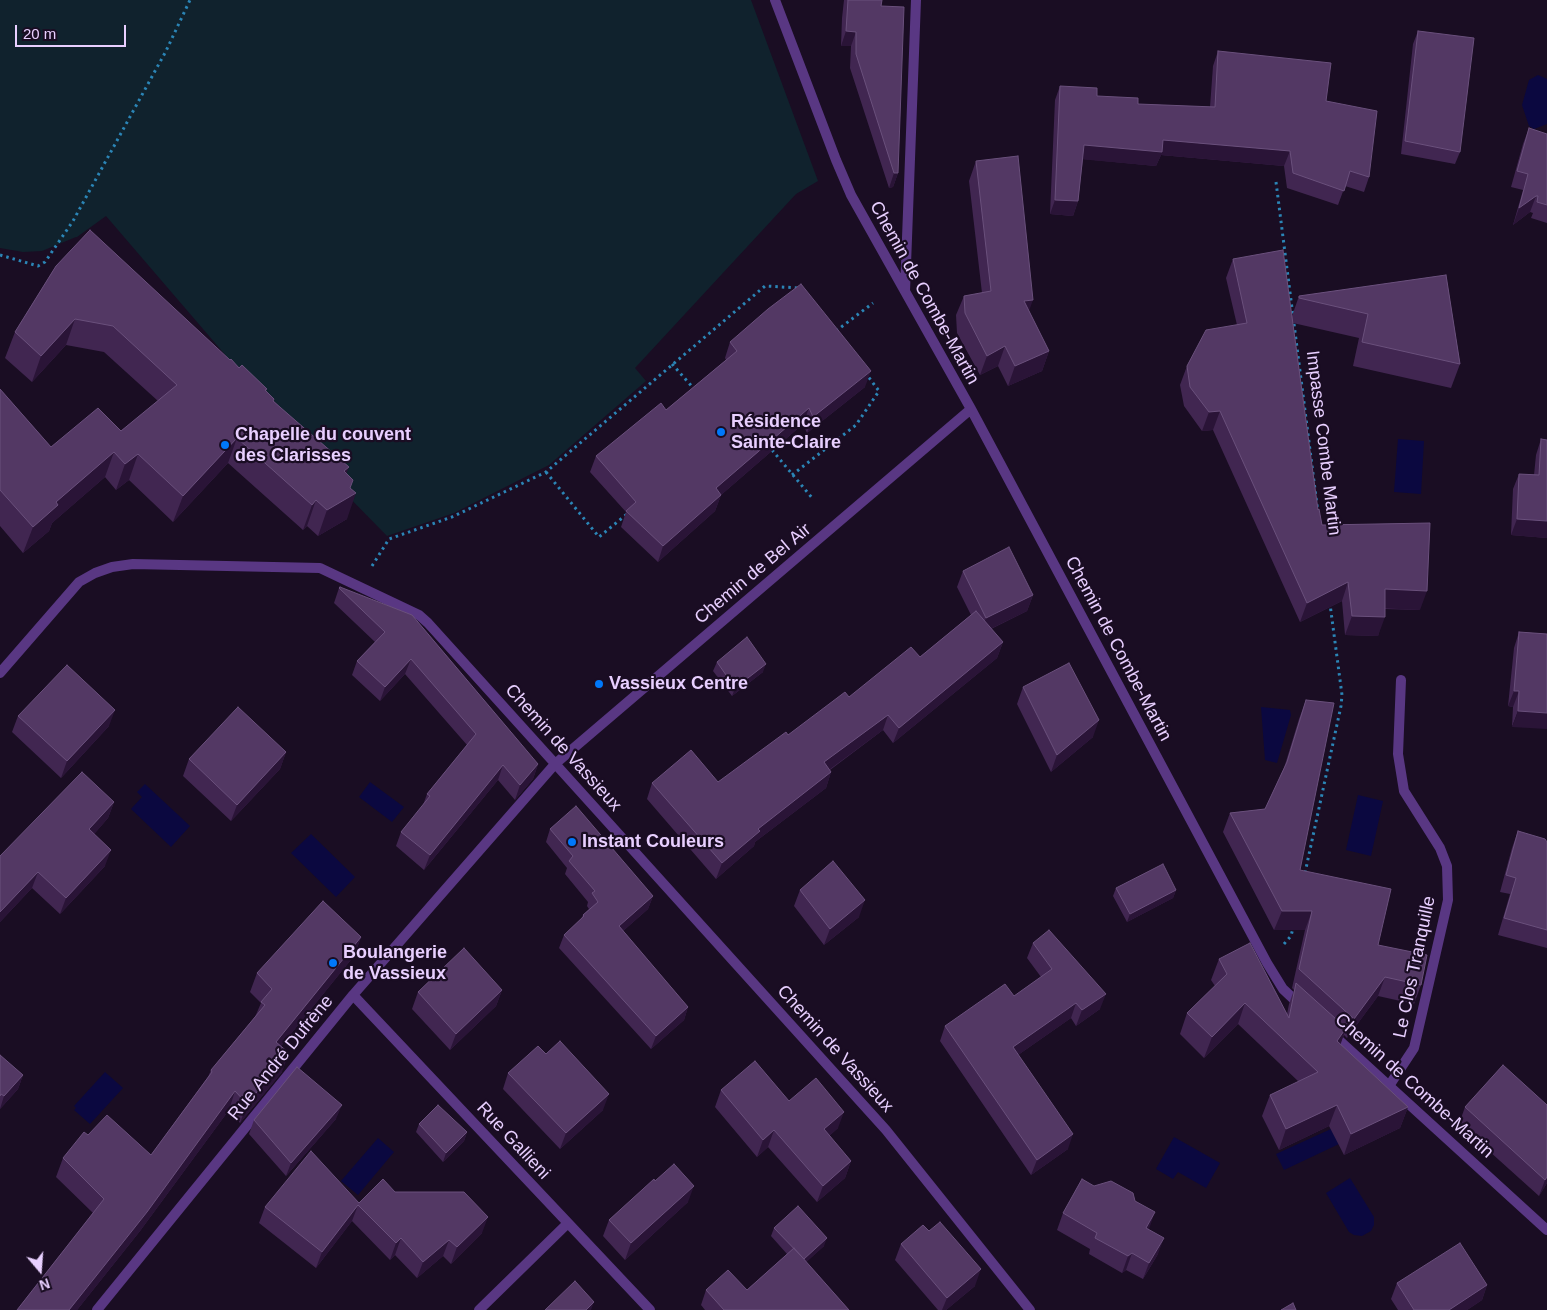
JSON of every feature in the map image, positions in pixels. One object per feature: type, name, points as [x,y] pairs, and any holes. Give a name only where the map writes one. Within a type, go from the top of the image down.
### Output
[{"type":"street","name":"Chemin de Combe-Martin","points":[[775,0],[850,195],[971,409],[1267,963],[1283,989],[1311,1015]]},
{"type":"street","points":[[905,292],[916,0]]},
{"type":"street","name":"Chemin de Bel Air","points":[[555,764],[971,409]]},
{"type":"street","name":"Chemin de Vassieux","points":[[0,673],[79,582],[95,573],[112,567],[133,564],[320,568],[419,615],[886,1130],[1030,1310]]},
{"type":"street","name":"Le Clos Tranquille","points":[[1389,1086],[1414,1048],[1448,900],[1447,866],[1440,848],[1404,791],[1398,754],[1401,680]]},
{"type":"street","name":"Rue André Dufrène","points":[[97,1310],[353,995],[555,764]]},
{"type":"street","name":"Rue Gallieni","points":[[353,995],[650,1310]]},
{"type":"street","name":"Chemin de Combe-Martin","points":[[1325,1028],[1547,1230]]},
{"type":"street","points":[[479,1310],[568,1223]]},
{"type":"path","points":[[0,255],[38,266],[45,262],[73,221],[166,51],[190,0]]},
{"type":"path","name":"Impasse Combe Martin","points":[[1276,182],[1319,518]]},
{"type":"path","points":[[371,567],[389,539],[452,517],[546,472],[765,286],[801,288]]},
{"type":"path","points":[[829,325],[834,332],[873,303]]},
{"type":"path","points":[[672,364],[698,394]]},
{"type":"path","points":[[792,474],[856,425],[879,391],[862,369]]},
{"type":"path","points":[[772,450],[813,499]]},
{"type":"path","points":[[546,472],[599,537],[627,514]]},
{"type":"path","points":[[1304,879],[1342,696],[1329,597]]},
{"type":"path","points":[[1267,963],[1291,936],[1293,927]]},
{"type":"shaded area","points":[[0,0],[751,0],[818,181],[796,194],[635,368],[646,381],[549,465],[454,513],[387,536],[337,485],[106,216],[77,237],[42,251],[23,252],[0,248]]},
{"type":"shaded area","points":[[1538,75],[1547,79],[1547,124],[1534,129],[1529,126],[1522,105],[1529,80]]},
{"type":"shaded area","points":[[1398,439],[1424,441],[1421,494],[1394,492]]},
{"type":"shaded area","points":[[1261,707],[1290,710],[1291,715],[1277,763],[1265,760]]},
{"type":"shaded area","points":[[370,782],[404,807],[392,822],[359,797]]},
{"type":"shaded area","points":[[145,784],[190,826],[171,847],[131,809],[142,797],[137,792]]},
{"type":"shaded area","points":[[1358,795],[1383,801],[1371,856],[1346,850]]},
{"type":"shaded area","points":[[311,834],[355,877],[336,897],[291,853]]},
{"type":"shaded area","points":[[105,1072],[123,1088],[90,1124],[74,1110],[76,1108],[74,1106]]},
{"type":"shaded area","points":[[1331,1129],[1339,1144],[1284,1170],[1276,1154]]},
{"type":"shaded area","points":[[1174,1137],[1220,1163],[1206,1188],[1178,1172],[1173,1179],[1156,1169]]},
{"type":"shaded area","points":[[378,1138],[394,1152],[358,1195],[341,1181]]},
{"type":"shaded area","points":[[1350,1178],[1374,1217],[1374,1225],[1371,1231],[1362,1236],[1349,1232],[1326,1193]]},
{"type":"building","points":[[848,0],[882,0],[881,6],[904,7],[898,173],[894,173],[856,54],[856,32],[846,31]]},
{"type":"building","points":[[1418,31],[1474,38],[1460,152],[1405,141]]},
{"type":"building","points":[[1218,51],[1331,63],[1326,101],[1377,111],[1369,177],[1350,171],[1344,191],[1293,173],[1290,151],[1163,140],[1162,152],[1084,145],[1078,201],[1055,200],[1060,86],[1097,88],[1097,96],[1138,98],[1138,104],[1215,107]]},
{"type":"building","points":[[1529,128],[1547,134],[1547,205],[1537,202],[1538,196],[1536,196],[1519,208],[1528,174],[1517,171]]},
{"type":"building","points":[[1018,156],[1033,300],[1024,301],[1049,351],[1015,366],[1005,346],[987,356],[965,313],[964,296],[991,291],[976,161]]},
{"type":"building","points":[[90,230],[239,368],[242,365],[267,389],[265,390],[274,399],[273,401],[349,467],[344,471],[353,480],[350,488],[356,493],[327,510],[316,500],[312,505],[237,438],[183,496],[138,454],[125,464],[114,452],[56,502],[58,505],[33,527],[0,490],[0,389],[51,447],[98,408],[121,431],[177,385],[113,326],[75,319],[41,356],[15,332],[56,266]]},
{"type":"building","points":[[1283,250],[1318,510],[1322,525],[1430,523],[1427,591],[1385,589],[1385,617],[1352,616],[1348,582],[1307,603],[1220,411],[1209,412],[1190,387],[1187,366],[1206,330],[1247,323],[1233,259]]},
{"type":"building","points":[[1446,275],[1460,364],[1362,342],[1368,314],[1299,298],[1299,296]]},
{"type":"building","name":"Résidence Sainte-Claire","points":[[801,284],[871,371],[813,417],[809,408],[716,488],[721,495],[663,546],[626,511],[636,502],[596,456],[661,403],[666,410],[737,351],[730,342],[768,309]]},
{"type":"building","points":[[1541,439],[1547,440],[1547,521],[1517,519],[1519,474],[1539,475]]},
{"type":"building","points":[[1009,547],[1033,595],[986,618],[963,571]]},
{"type":"building","points":[[340,587],[412,615],[538,764],[520,785],[503,765],[430,855],[401,832],[430,796],[427,794],[476,734],[411,659],[385,687],[357,661],[385,632]]},
{"type":"building","points":[[976,611],[1003,642],[899,728],[888,715],[824,762],[831,772],[758,829],[760,831],[722,863],[652,783],[691,750],[718,782],[786,732],[788,735],[845,692],[849,697],[911,647],[920,657]]},
{"type":"building","points":[[1519,632],[1547,634],[1547,713],[1518,711],[1519,691],[1514,691]]},
{"type":"building","points":[[747,637],[766,664],[735,688],[717,662]]},
{"type":"building","points":[[1069,663],[1099,720],[1057,755],[1023,687]]},
{"type":"building","points":[[67,665],[115,710],[67,761],[18,716]]},
{"type":"building","points":[[1306,700],[1334,703],[1300,870],[1391,889],[1378,945],[1427,955],[1421,985],[1385,977],[1354,1019],[1299,969],[1312,911],[1282,911],[1230,813],[1265,809],[1287,762]]},
{"type":"building","points":[[238,707],[286,752],[237,805],[189,759]]},
{"type":"building","points":[[82,772],[114,802],[89,829],[111,850],[66,898],[38,872],[0,912],[0,856]]},
{"type":"building","points":[[576,806],[653,896],[619,926],[688,1007],[656,1036],[564,935],[598,902],[592,893],[595,891],[569,861],[573,856],[550,829]]},
{"type":"building","points":[[1518,831],[1545,839],[1547,842],[1547,930],[1504,918],[1516,878],[1506,875]]},
{"type":"building","points":[[833,861],[865,900],[830,929],[800,890]]},
{"type":"building","points":[[1163,864],[1176,890],[1130,914],[1116,888]]},
{"type":"building","points":[[323,901],[361,937],[276,1042],[289,1053],[247,1104],[235,1091],[147,1212],[69,1310],[17,1310],[104,1199],[63,1158],[84,1132],[88,1135],[107,1115],[151,1155],[212,1072],[211,1070],[265,1005],[261,1002],[272,989],[257,973]]},
{"type":"building","points":[[1049,930],[1106,994],[1082,1010],[1076,1003],[1013,1047],[1073,1134],[1037,1160],[945,1026],[1005,984],[1014,996],[1052,969],[1033,943]]},
{"type":"building","points":[[1250,943],[1289,1018],[1296,983],[1346,1028],[1337,1041],[1408,1107],[1351,1134],[1337,1105],[1286,1129],[1270,1095],[1318,1072],[1245,1003],[1212,1037],[1187,1013],[1227,974],[1219,959]]},
{"type":"building","points":[[464,948],[502,990],[456,1034],[418,992]]},
{"type":"building","points":[[560,1041],[609,1094],[566,1133],[508,1073],[538,1046],[546,1054]]},
{"type":"building","points":[[0,1055],[23,1075],[4,1096],[1,1094],[0,1096]]},
{"type":"building","points":[[755,1061],[789,1101],[816,1078],[844,1112],[824,1129],[851,1161],[823,1186],[774,1130],[763,1140],[721,1090]]},
{"type":"building","points":[[1503,1065],[1547,1105],[1547,1177],[1545,1180],[1465,1107]]},
{"type":"building","points":[[297,1067],[342,1105],[291,1163],[254,1120]]},
{"type":"building","points":[[438,1105],[467,1132],[446,1153],[419,1124]]},
{"type":"building","points":[[311,1151],[359,1203],[383,1179],[395,1192],[464,1192],[488,1217],[457,1247],[449,1240],[423,1262],[401,1238],[396,1243],[358,1205],[322,1252],[265,1207]]},
{"type":"building","points":[[674,1164],[694,1186],[631,1243],[609,1220],[654,1179],[655,1181]]},
{"type":"building","points":[[1082,1179],[1094,1186],[1111,1181],[1133,1193],[1135,1201],[1155,1212],[1146,1228],[1164,1238],[1149,1263],[1132,1253],[1128,1256],[1095,1238],[1097,1233],[1063,1213]]},
{"type":"building","points":[[798,1206],[827,1238],[804,1259],[774,1228]]},
{"type":"building","points":[[940,1222],[981,1269],[947,1298],[901,1244],[923,1225],[929,1231]]},
{"type":"building","points":[[1460,1243],[1487,1285],[1449,1310],[1414,1310],[1397,1283]]},
{"type":"building","points":[[794,1248],[849,1310],[724,1310],[706,1290],[728,1270],[747,1290]]},
{"type":"building","points":[[575,1281],[594,1302],[586,1310],[545,1310]]},
{"type":"building","points":[[1293,1303],[1296,1310],[1281,1310]]},
{"type":"place","name":"Résidence Sainte-Claire","points":[[721,432]]},
{"type":"place","name":"Chapelle du couvent des Clarisses","points":[[225,445]]},
{"type":"place","name":"Vassieux Centre","points":[[599,684]]},
{"type":"place","name":"Instant Couleurs","points":[[572,842]]},
{"type":"place","name":"Boulangerie de Vassieux","points":[[333,963]]}]
